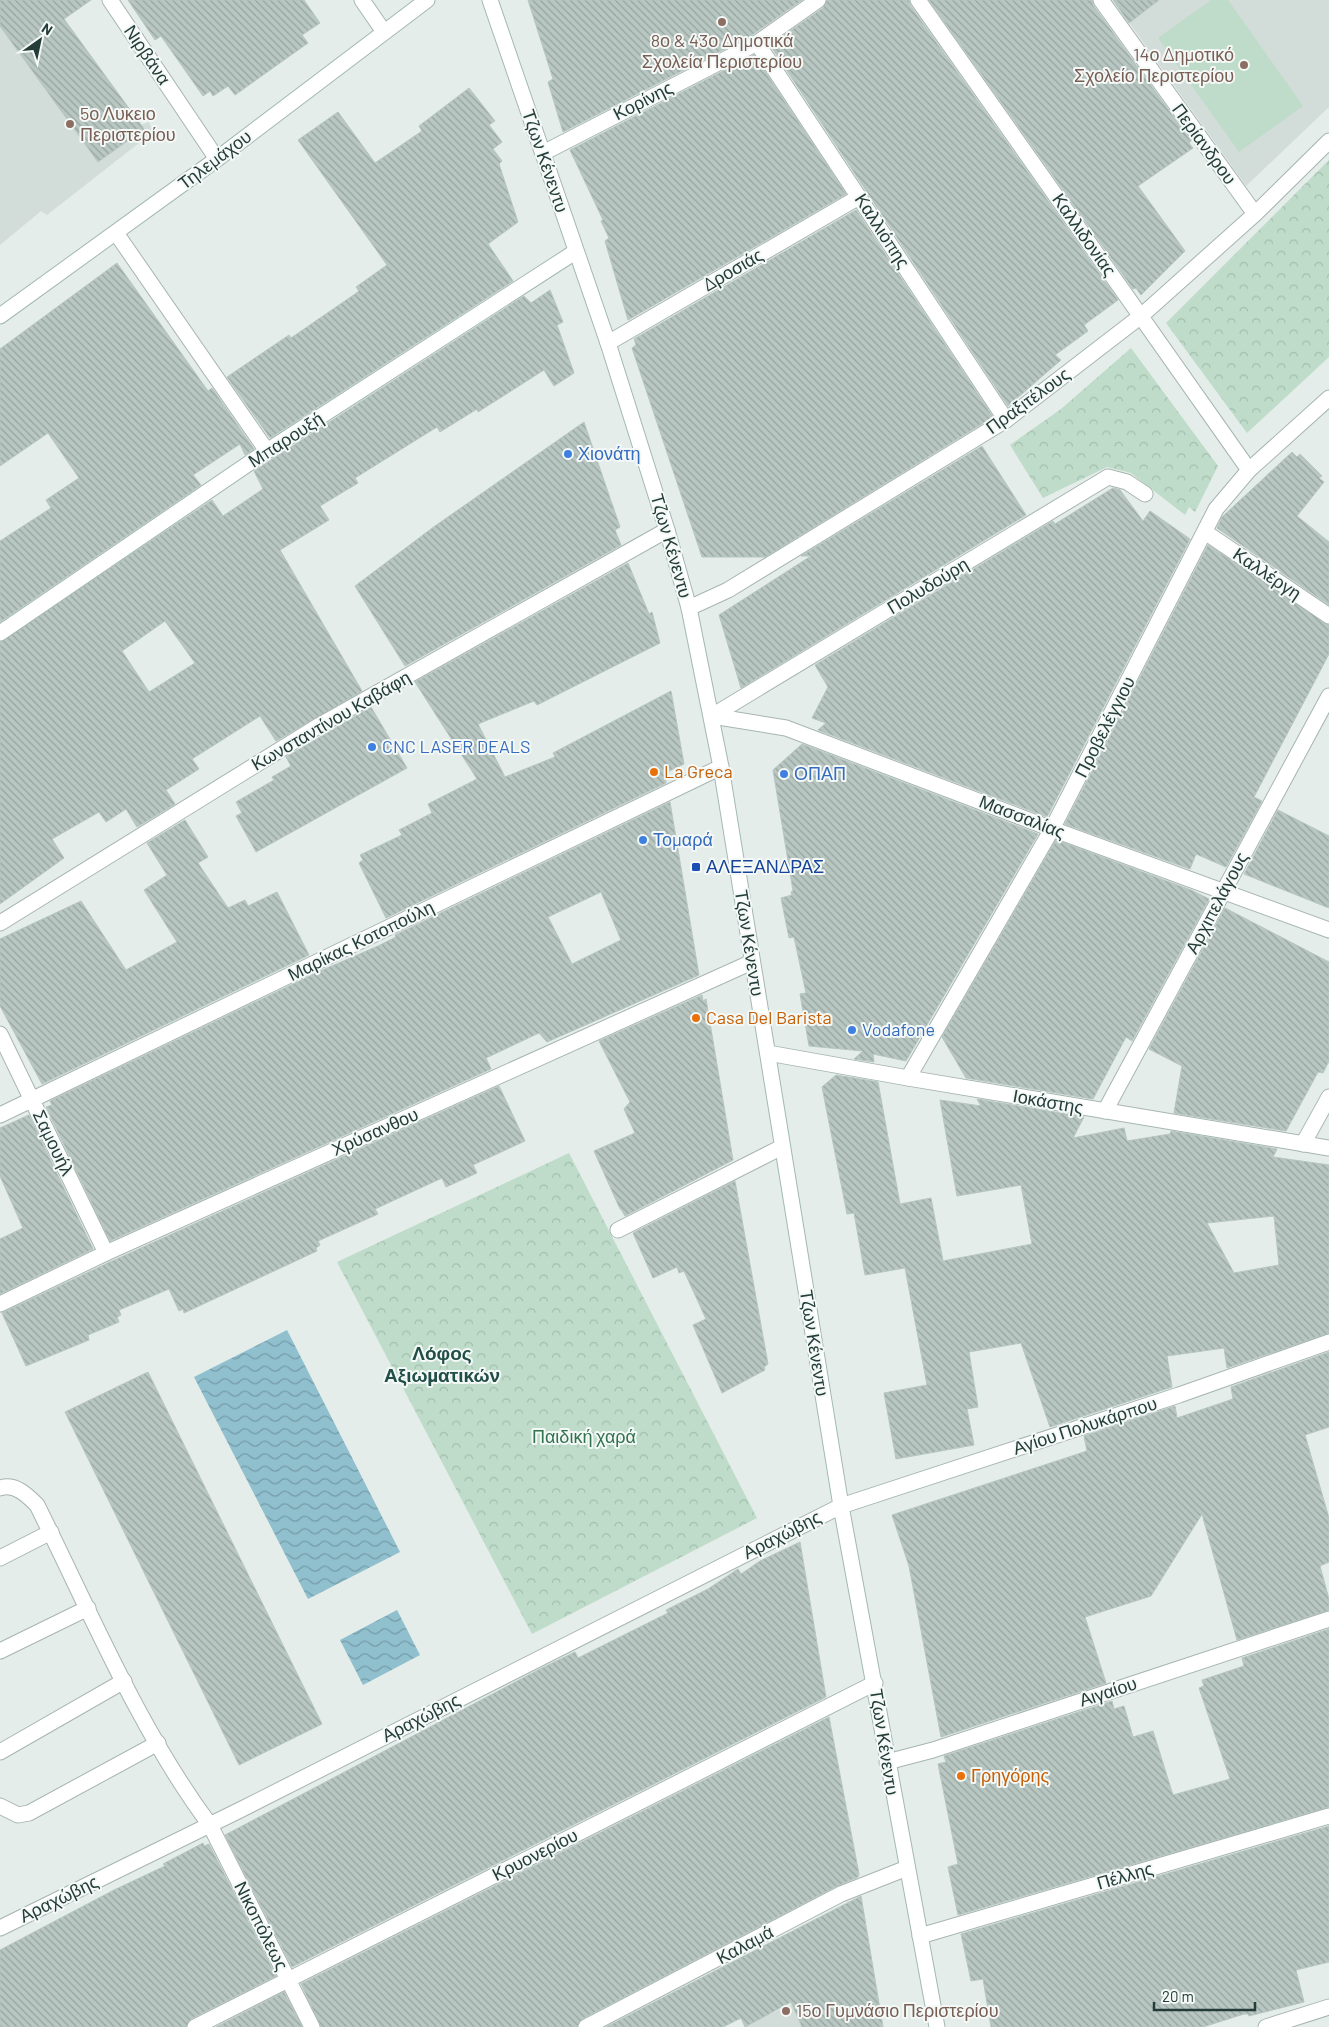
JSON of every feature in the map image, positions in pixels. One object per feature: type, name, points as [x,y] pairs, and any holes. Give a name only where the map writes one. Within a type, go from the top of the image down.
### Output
[{"type":"street","name":"Νιρβάνα","points":[[110,0],[217,159]]},
{"type":"street","points":[[362,0],[384,32]]},
{"type":"street","name":"Τηλεμάχου","points":[[0,316],[217,159],[427,0]]},
{"type":"street","name":"Τζων Κένεντυ","points":[[490,0],[575,252],[608,343],[667,530],[689,608],[721,766],[841,1506],[937,2027]]},
{"type":"street","name":"Κορίνης","points":[[543,153],[757,43],[818,0]]},
{"type":"street","name":"Καλλιδονίας","points":[[918,0],[1249,470]]},
{"type":"street","name":"Περίανδρου","points":[[1102,0],[1255,214]]},
{"type":"street","name":"Καλλιόπης","points":[[757,43],[1006,420]]},
{"type":"street","name":"Πραξιτέλους","points":[[689,608],[728,590],[1006,420],[1141,316],[1255,214],[1329,142]]},
{"type":"street","name":"Δροσιάς","points":[[608,343],[859,197]]},
{"type":"street","points":[[116,233],[267,451]]},
{"type":"street","name":"Μπαρουξή","points":[[0,633],[267,451],[575,252]]},
{"type":"street","name":"Προβελέγγιου","points":[[908,1078],[1052,829],[1216,509],[1249,470],[1329,398]]},
{"type":"street","name":"Πολυδούρη","points":[[712,716],[1108,477],[1126,482],[1145,494]]},
{"type":"street","name":"Κωνσταντίνου Καβάφη","points":[[0,923],[320,725],[667,530]]},
{"type":"street","name":"Καλλέργη","points":[[1205,532],[1329,616]]},
{"type":"street","name":"Αρχιπελάγους","points":[[1105,1112],[1329,696]]},
{"type":"street","name":"Μασσαλίας","points":[[712,716],[786,728],[1052,829],[1329,930]]},
{"type":"street","name":"Μαρίκας Κοτοπούλη","points":[[0,1115],[721,766]]},
{"type":"street","name":"Χρύσανθου","points":[[0,1304],[106,1253],[752,962]]},
{"type":"street","name":"Σαμουήλ","points":[[0,1034],[106,1253]]},
{"type":"street","name":"Ιοκάστης","points":[[768,1052],[1105,1112],[1329,1148]]},
{"type":"street","points":[[1303,1144],[1329,1097]]},
{"type":"street","points":[[618,1230],[782,1147]]},
{"type":"street","name":"Αγίου Πολυκάρπου","points":[[841,1506],[1179,1395],[1329,1342]]},
{"type":"street","name":"Νικοπόλεως","points":[[0,1488],[13,1487],[26,1494],[37,1505],[124,1681],[191,1800],[210,1825],[312,2027]]},
{"type":"street","name":"Αραχώβης","points":[[0,1928],[210,1825],[841,1506]]},
{"type":"street","points":[[0,1558],[51,1532]]},
{"type":"street","points":[[0,1651],[88,1608]]},
{"type":"street","name":"Αιγαίου","points":[[887,1762],[933,1750],[1329,1619]]},
{"type":"street","points":[[0,1752],[124,1681]]},
{"type":"street","name":"Κρυονερίου","points":[[195,2027],[875,1683]]},
{"type":"street","points":[[0,1806],[18,1814],[29,1813],[158,1743]]},
{"type":"street","name":"Πέλλης","points":[[920,1936],[1329,1816]]},
{"type":"street","name":"Καλαμά","points":[[586,2027],[841,1894],[907,1868]]},
{"type":"street","points":[[1266,2027],[1329,2007]]},
{"type":"shaded area","name":"5ο Λυκειο Περιστερίου","points":[[0,0],[64,19],[141,125],[149,122],[153,132],[47,215],[41,211],[0,245]]},
{"type":"shaded area","name":"14ο Δημοτικό Σχολείο Περιστερίου","points":[[1113,0],[1329,0],[1329,107],[1246,186]]},
{"type":"shaded area","name":"15ο Γυμνάσιο Περιστερίου","points":[[793,2004],[802,2027],[744,2027],[761,2018]]},
{"type":"green space","points":[[1211,0],[1228,0],[1303,106],[1239,152],[1158,38]]},
{"type":"green space","points":[[1329,160],[1329,357],[1247,433],[1166,323]]},
{"type":"green space","points":[[1131,348],[1218,466],[1195,512],[1189,507],[1185,515],[1131,473],[1107,467],[1043,498],[1010,445],[1061,409]]},
{"type":"green space","name":"Παιδική χαρά","points":[[569,1153],[757,1518],[532,1634],[337,1262]]},
{"type":"water","points":[[287,1330],[400,1552],[308,1599],[194,1377]]},
{"type":"water","points":[[397,1610],[420,1655],[363,1685],[340,1640]]},
{"type":"building","points":[[0,0],[91,0],[64,19],[144,129],[98,162],[0,26]]},
{"type":"building","points":[[128,0],[304,0],[320,23],[302,35],[308,43],[235,95],[228,86],[213,96],[210,91],[203,96],[161,36],[155,40]]},
{"type":"building","points":[[528,0],[802,0],[752,35],[563,132],[548,82],[553,79]]},
{"type":"building","points":[[827,0],[909,0],[910,5],[1118,300],[1084,325],[1088,331],[1055,355],[1061,360],[1008,406],[770,45],[823,8]]},
{"type":"building","points":[[929,0],[1092,0],[1093,5],[1191,141],[1189,143],[1193,148],[1138,186],[1185,251],[1141,295],[1136,288],[1133,289]]},
{"type":"building","points":[[1113,0],[1159,0],[1129,23]]},
{"type":"building","points":[[754,55],[846,194],[628,320],[605,241],[609,238],[601,221],[603,220],[570,150]]},
{"type":"building","points":[[469,88],[495,121],[489,125],[502,142],[493,149],[502,161],[499,164],[518,222],[488,244],[513,281],[270,438],[227,377],[289,335],[291,338],[355,294],[359,291],[356,287],[387,265],[298,140],[338,112],[375,163],[422,131],[419,126]]},
{"type":"building","points":[[856,210],[993,417],[765,557],[702,557],[632,348],[636,345],[634,339]]},
{"type":"building","points":[[117,263],[208,391],[212,388],[254,449],[245,455],[240,444],[193,475],[201,485],[0,622],[0,541],[51,508],[46,500],[79,478],[48,433],[0,466],[0,349]]},
{"type":"building","points":[[550,290],[563,322],[557,325],[574,373],[554,386],[544,370],[478,412],[477,409],[440,432],[437,427],[355,478],[358,483],[320,506],[329,520],[280,550],[362,691],[276,741],[260,716],[192,759],[199,769],[166,790],[175,804],[137,827],[126,809],[106,822],[99,812],[52,839],[64,858],[0,904],[0,642],[212,500],[223,516],[263,489],[254,471],[524,296],[531,303]],"holes":[[[165,621],[195,663],[149,692],[122,651]]]},
{"type":"building","points":[[584,422],[620,527],[615,530],[621,545],[405,666],[355,586],[435,526]]},
{"type":"building","points":[[982,446],[1026,515],[741,688],[719,615],[811,556],[801,556]]},
{"type":"building","points":[[1292,452],[1297,457],[1300,454],[1322,476],[1319,478],[1324,482],[1297,516],[1329,542],[1329,605],[1217,528],[1222,517]]},
{"type":"building","points":[[1113,488],[1120,490],[1143,521],[1150,511],[1190,539],[1047,817],[818,730],[826,723],[812,718],[828,687],[815,665],[1053,521],[1055,524]]},
{"type":"building","points":[[1208,545],[1329,625],[1329,654],[1254,797],[1262,801],[1226,867],[1196,854],[1190,869],[1065,824]]},
{"type":"building","points":[[628,563],[649,614],[652,612],[660,643],[537,705],[534,701],[478,724],[505,777],[555,757],[553,753],[671,691],[684,764],[665,773],[666,783],[386,918],[359,863],[363,860],[360,855],[402,835],[399,830],[432,813],[428,804],[477,779],[415,682]]},
{"type":"building","points":[[371,707],[407,768],[256,852],[236,816],[242,813],[236,802],[274,780],[272,777],[291,766],[286,757]]},
{"type":"building","points":[[802,744],[1038,834],[906,1061],[873,1054],[874,1062],[854,1059],[863,1051],[809,1046],[800,994],[806,993],[794,937],[789,938],[781,898],[792,895],[791,892],[793,891],[773,770]]},
{"type":"building","points":[[670,802],[699,975],[547,1042],[539,1033],[486,1058],[491,1069],[110,1241],[46,1107],[52,1105],[50,1101],[318,972],[378,946],[396,937],[395,935]],"holes":[[[601,892],[621,940],[572,964],[548,917]]]},
{"type":"building","points":[[1278,810],[1329,836],[1329,908],[1244,874]]},
{"type":"building","points":[[185,820],[208,857],[198,863],[228,908],[245,900],[248,906],[277,892],[309,955],[42,1084],[0,1006],[0,939],[81,901],[126,970],[177,942],[144,890],[167,875],[147,843]]},
{"type":"building","points":[[1056,840],[1191,890],[1209,899],[1132,1041],[1126,1037],[1093,1099],[966,1078],[942,1037]]},
{"type":"building","points":[[1225,908],[1329,962],[1329,1061],[1323,1073],[1318,1072],[1286,1131],[1174,1113],[1182,1066],[1149,1049]]},
{"type":"building","points":[[702,995],[703,1001],[706,999],[733,1160],[625,1216],[594,1151],[635,1133],[624,1109],[630,1102],[599,1041]]},
{"type":"building","points":[[836,1075],[878,1082],[900,1204],[931,1198],[943,1261],[1032,1244],[1021,1185],[957,1196],[940,1100],[981,1106],[977,1099],[1084,1117],[1073,1138],[1124,1128],[1127,1141],[1170,1134],[1171,1131],[1277,1149],[1273,1157],[1329,1165],[1329,1333],[1227,1368],[1224,1348],[1167,1356],[1172,1387],[1050,1427],[1021,1343],[969,1352],[978,1407],[967,1409],[974,1445],[896,1459],[884,1393],[927,1385],[905,1268],[865,1275],[854,1213],[847,1214],[822,1087]],"holes":[[[1274,1216],[1279,1265],[1234,1273],[1207,1223]]]},
{"type":"building","points":[[499,1086],[525,1141],[473,1165],[477,1173],[446,1187],[442,1178],[375,1209],[378,1214],[318,1241],[320,1245],[316,1248],[317,1251],[184,1313],[183,1309],[179,1311],[169,1289],[119,1310],[121,1315],[117,1317],[119,1322],[88,1335],[89,1340],[26,1366],[2,1313],[110,1262]]},
{"type":"building","points":[[29,1115],[93,1249],[0,1294],[0,1239],[23,1228],[0,1176],[0,1128]]},
{"type":"building","points":[[735,1181],[768,1364],[764,1367],[765,1370],[722,1393],[693,1325],[706,1319],[684,1271],[679,1273],[677,1267],[653,1278],[633,1233]]},
{"type":"building","points":[[1329,1352],[1329,1427],[1305,1435],[1329,1518],[1329,1562],[1320,1566],[1329,1599],[1329,1610],[1237,1640],[1202,1514],[1151,1596],[1085,1617],[1106,1683],[941,1737],[909,1566],[892,1515],[1087,1451],[1084,1436],[1175,1406],[1177,1418],[1233,1399],[1231,1387]]},
{"type":"building","points":[[148,1372],[322,1724],[239,1765],[65,1412]]},
{"type":"building","points":[[800,1542],[826,1697],[292,1967],[225,1835],[540,1669],[575,1652],[578,1658],[668,1613],[666,1610],[708,1589],[738,1569],[741,1574],[760,1561]]},
{"type":"building","points":[[1329,1629],[1329,1807],[958,1915],[948,1867],[958,1864],[938,1764],[946,1762],[944,1756],[1112,1701],[1114,1709],[1124,1706],[1133,1737],[1153,1731],[1173,1795],[1230,1779],[1199,1688],[1204,1686],[1202,1680],[1244,1666],[1242,1658]]},
{"type":"building","points":[[829,1717],[859,1874],[858,1877],[837,1886],[582,2019],[577,2027],[321,2027],[301,1984]]},
{"type":"building","points":[[1329,1826],[1329,1962],[1296,1970],[1304,2002],[1249,2016],[1244,2014],[1203,2027],[991,2027],[983,1979],[971,1981],[961,1934]]},
{"type":"building","points":[[203,1843],[204,1846],[209,1844],[276,1976],[191,2019],[186,2027],[0,2027],[0,1950],[114,1890],[165,1866],[163,1864]]},
{"type":"building","points":[[861,1896],[883,2027],[802,2027],[791,2002],[745,2027],[741,2018],[723,2027],[606,2027]]},
{"type":"building","points":[[284,1992],[302,2027],[216,2027]]},
{"type":"place","name":"8ο & 43ο Δημοτικά Σχολεία Περιστερίου","points":[[722,22]]},
{"type":"place","name":"14ο Δημοτικό Σχολείο Περιστερίου","points":[[1244,65]]},
{"type":"place","name":"5ο Λυκειο Περιστερίου","points":[[70,124]]},
{"type":"place","name":"Χιονάτη","points":[[568,454]]},
{"type":"place","name":"CNC LASER DEALS","points":[[372,747]]},
{"type":"place","name":"La Greca","points":[[654,772]]},
{"type":"place","name":"ΟΠΑΠ","points":[[784,774]]},
{"type":"place","name":"Τομαρά","points":[[643,840]]},
{"type":"place","name":"ΑΛΕΞΑΝΔΡΑΣ","points":[[696,867]]},
{"type":"place","name":"Casa Del Barista","points":[[696,1018]]},
{"type":"place","name":"Vodafone","points":[[852,1030]]},
{"type":"place","name":"Γρηγόρης","points":[[961,1776]]},
{"type":"place","name":"15ο Γυμνάσιο Περιστερίου","points":[[786,2011]]},
{"type":"district","name":"Λόφος Αξιωματικών","points":[[442,1364]]}]
